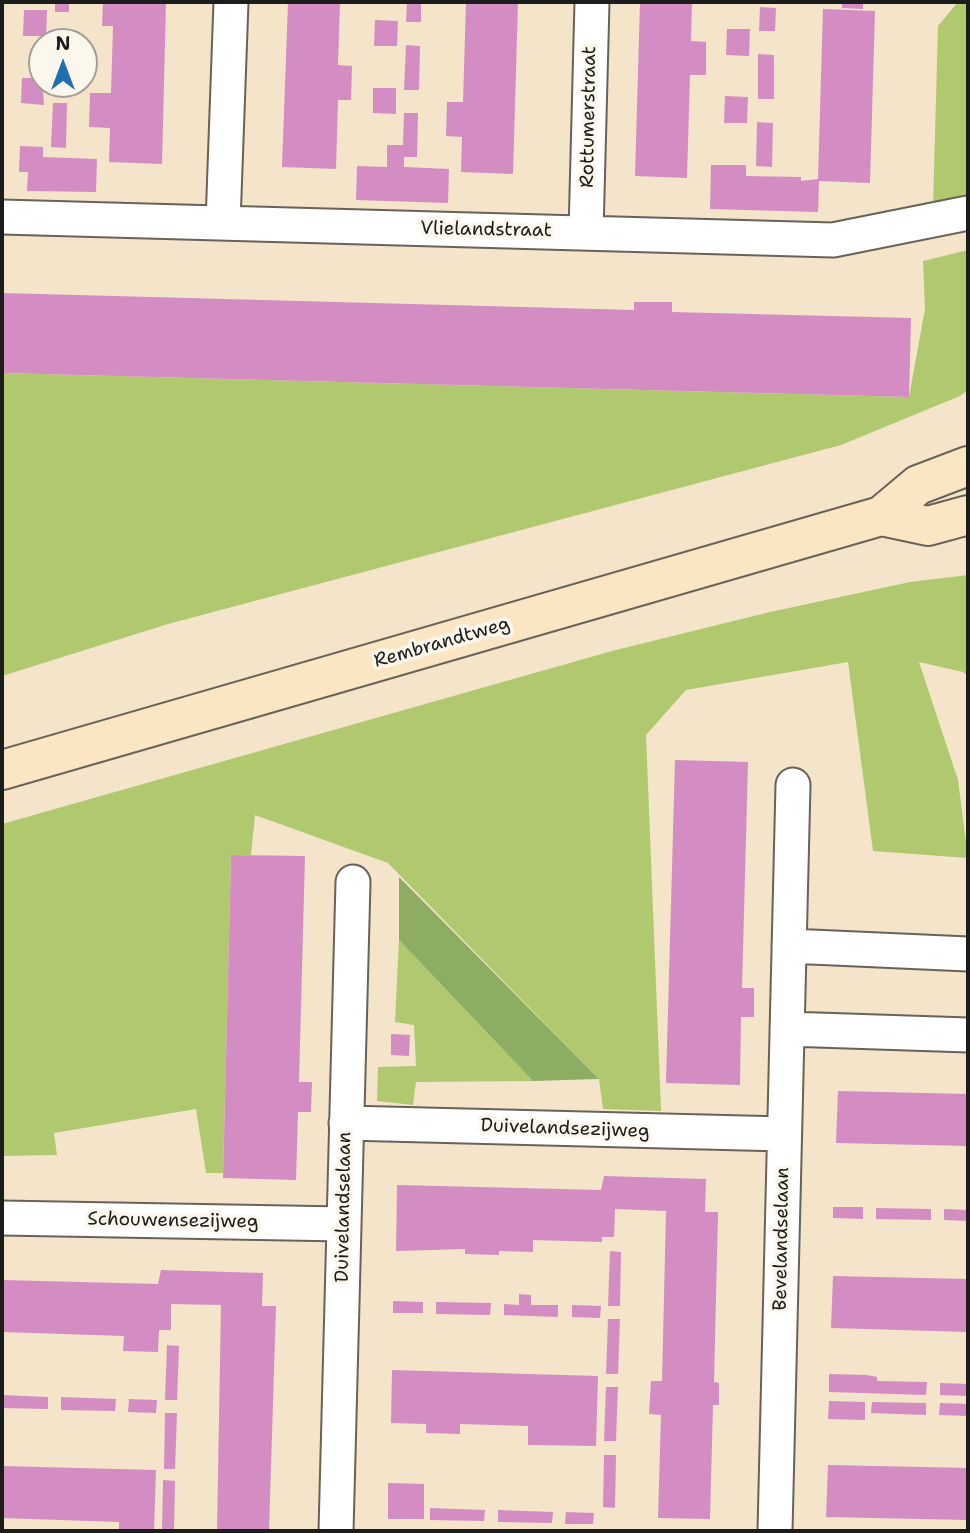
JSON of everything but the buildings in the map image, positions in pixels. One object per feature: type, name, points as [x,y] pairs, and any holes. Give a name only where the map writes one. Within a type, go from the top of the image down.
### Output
[{"type":"street","points":[[223,223],[231,2]]},
{"type":"street","name":"Rottumerstraat","points":[[586,233],[592,2]]},
{"type":"street","name":"Vlielandstraat","points":[[2,217],[833,240],[968,213]]},
{"type":"street","name":"Rembrandtweg","points":[[2,770],[881,516],[918,485],[968,466]]},
{"type":"street","name":"Rembrandtweg","points":[[881,516],[928,526],[968,515]]},
{"type":"street","name":"Bevelandselaan","points":[[775,1531],[793,785]]},
{"type":"street","name":"Duivelandselaan","points":[[336,1531],[353,882]]},
{"type":"street","points":[[789,946],[968,954]]},
{"type":"street","points":[[787,1029],[968,1035]]},
{"type":"street","name":"Duivelandsezijweg","points":[[346,1123],[785,1135]]},
{"type":"street","name":"Schouwensezijweg","points":[[2,1218],[344,1224]]},
{"type":"green space","points":[[958,2],[968,2],[968,198],[933,206],[938,26]]},
{"type":"green space","points":[[968,250],[968,390],[960,396],[841,445],[168,624],[2,676],[2,373],[909,397],[925,309],[923,261]]},
{"type":"green space","points":[[968,575],[968,676],[963,672],[919,662],[958,780],[968,858],[873,851],[848,662],[686,690],[646,735],[661,1111],[603,1109],[599,1079],[388,863],[255,815],[251,855],[231,855],[223,1173],[206,1173],[196,1109],[54,1133],[57,1155],[2,1156],[2,824],[612,651],[770,612],[910,582]]},
{"type":"green space","points":[[399,877],[599,1079],[533,1081],[399,940]]},
{"type":"green space","points":[[399,940],[533,1081],[416,1082],[413,1105],[377,1101],[378,1067],[416,1066],[414,1025],[395,1022]]}]
